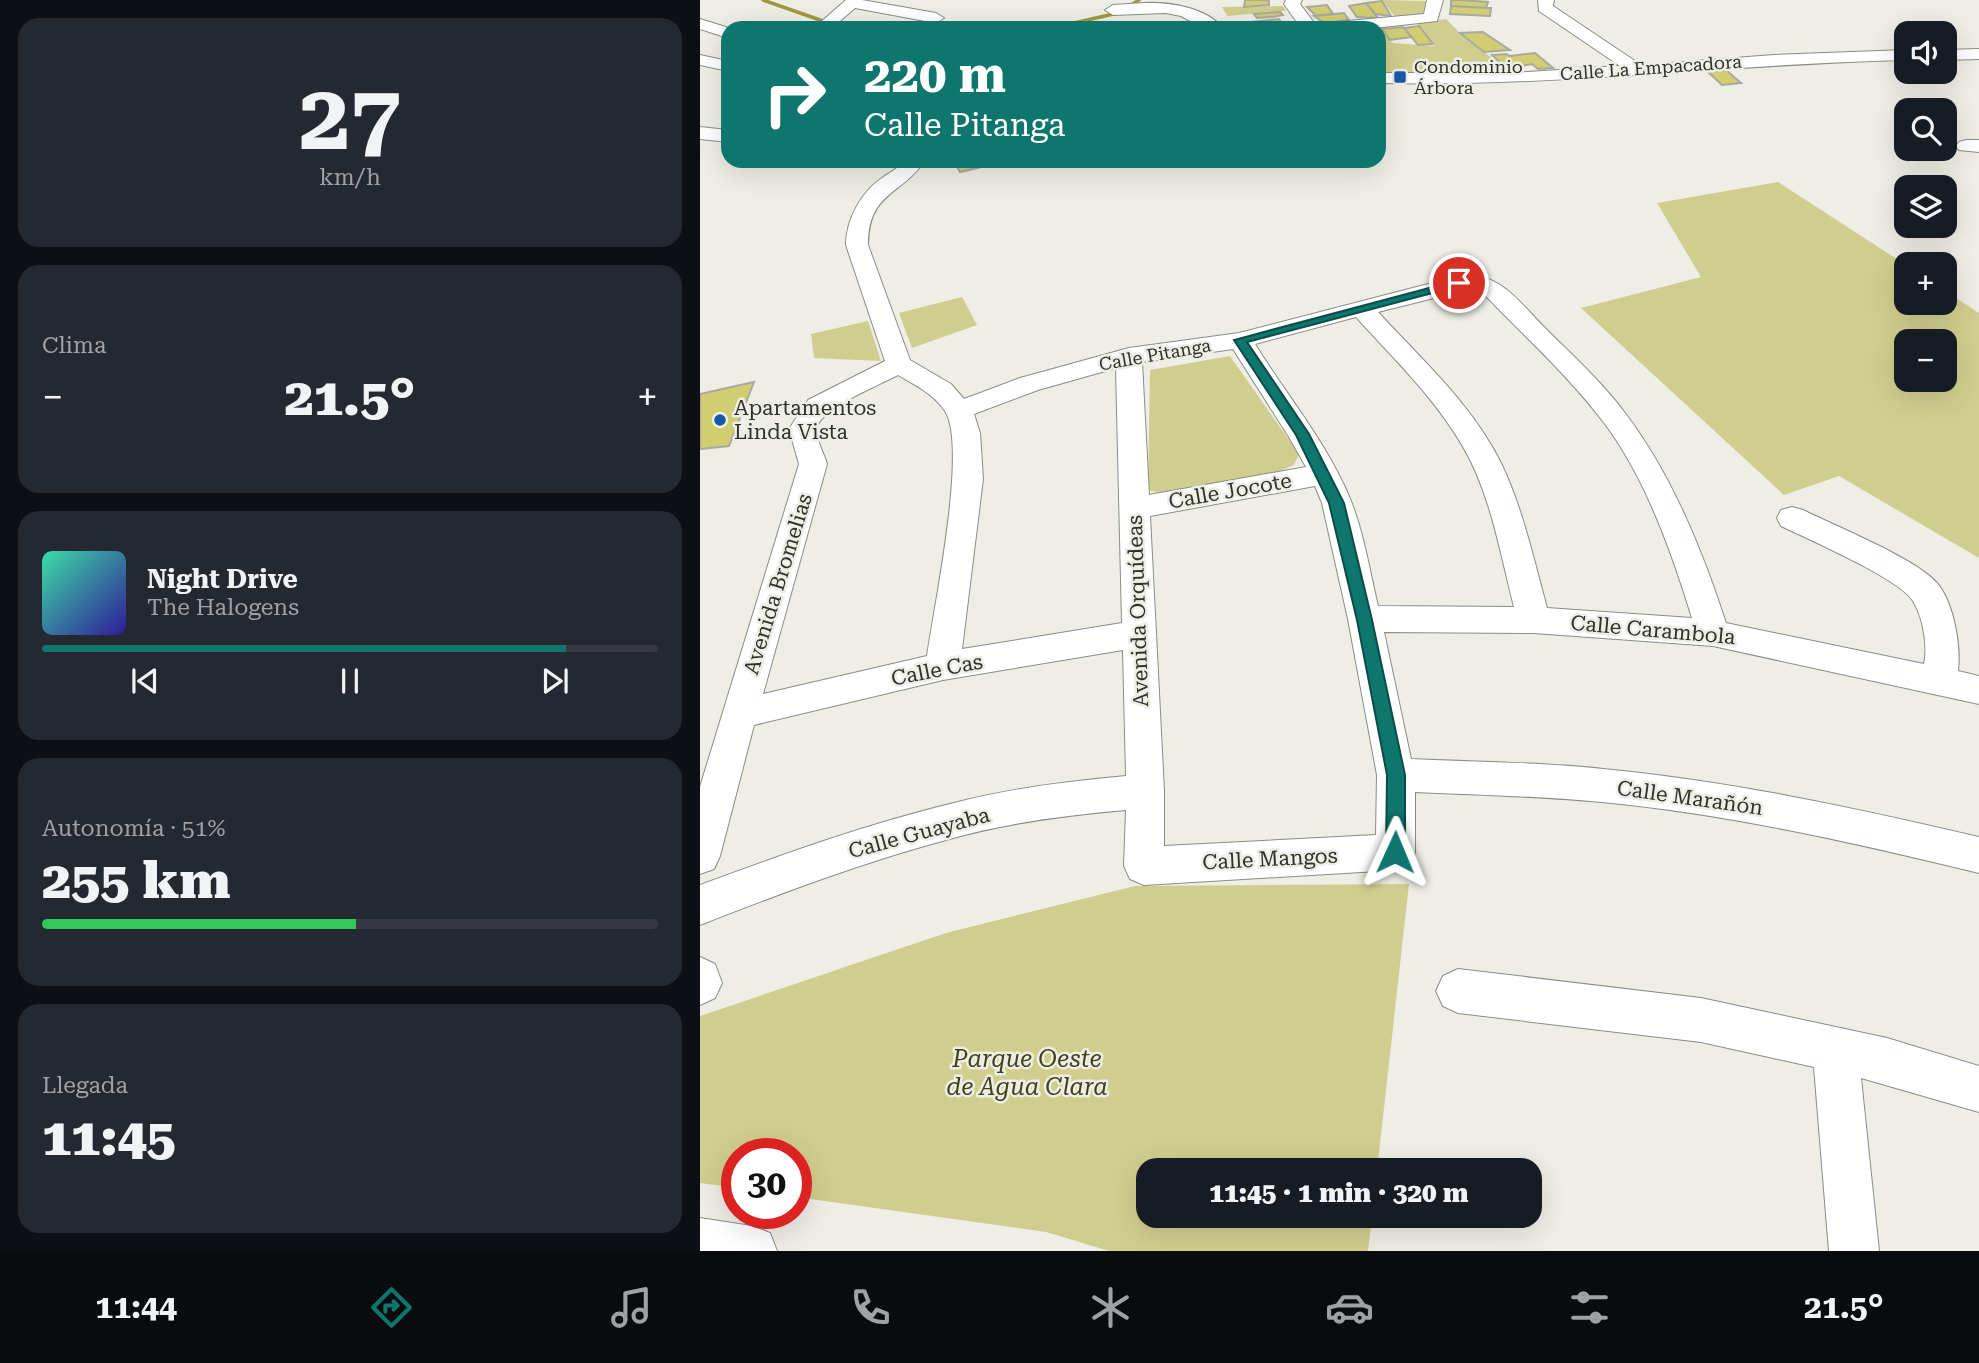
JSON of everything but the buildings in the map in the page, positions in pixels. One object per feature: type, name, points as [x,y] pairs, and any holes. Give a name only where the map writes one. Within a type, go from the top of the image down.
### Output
[{"type":"street","points":[[831,0],[847,7]]},
{"type":"street","points":[[1294,0],[1292,5],[1304,21]]},
{"type":"street","points":[[1386,22],[1431,18],[1436,0]]},
{"type":"street","points":[[1548,0],[1545,8],[1637,70]]},
{"type":"street","points":[[830,21],[852,3],[936,19]]},
{"type":"street","points":[[1121,10],[1161,4],[1178,6],[1203,21]]},
{"type":"street","points":[[700,24],[721,31]]},
{"type":"street","points":[[1957,55],[1979,54]]},
{"type":"street","name":"Calle La Empacadora","points":[[1386,78],[1486,78],[1810,57],[1894,55]]},
{"type":"street","points":[[700,60],[721,64]]},
{"type":"street","points":[[910,168],[906,175],[890,172],[856,230],[857,245],[899,364],[942,390],[959,410],[967,433],[968,479],[943,666]]},
{"type":"street","name":"Calle Pitanga","points":[[959,410],[1029,384],[1129,356],[1240,340],[1459,283],[1476,281],[1489,286],[1614,417],[1638,452],[1689,558],[1713,632]]},
{"type":"street","points":[[1362,309],[1450,408],[1477,447],[1496,491],[1534,620]]},
{"type":"street","points":[[1240,340],[1271,391],[1302,434],[1336,503],[1364,620],[1396,775]]},
{"type":"street","name":"Avenida Orquídeas","points":[[1129,356],[1145,791],[1144,866]]},
{"type":"street","name":"Avenida Bromelias","points":[[700,856],[738,714],[813,464],[811,454],[803,443],[802,430],[807,417],[840,393],[899,364]]},
{"type":"street","name":"Calle Jocote","points":[[1135,508],[1324,474]]},
{"type":"street","points":[[1792,518],[1890,566],[1925,591],[1936,616],[1943,655],[1939,679]]},
{"type":"street","name":"Calle Carambola","points":[[1364,620],[1534,620],[1713,632],[1939,679],[1979,690]]},
{"type":"street","name":"Calle Cas","points":[[738,714],[943,666],[1138,634]]},
{"type":"street","name":"Calle Mangos","points":[[1144,866],[1395,852],[1396,775]]},
{"type":"street","name":"Calle Marañón","points":[[1396,775],[1601,785],[1715,800],[1861,827],[1979,855]]},
{"type":"street","name":"Calle Guayaba","points":[[700,905],[799,867],[958,819],[1064,799],[1145,791]]},
{"type":"street","points":[[1458,991],[1700,1020],[1887,1061],[1979,1089]]},
{"type":"street","points":[[1835,1049],[1854,1251]]},
{"type":"street","points":[[700,1243],[752,1251]]},
{"type":"green space","points":[[1382,0],[1426,1],[1423,14],[1395,17]]},
{"type":"green space","points":[[1283,6],[1286,11],[1227,16],[1222,7]]},
{"type":"green space","points":[[1446,19],[1464,37],[1512,73],[1386,75],[1386,35],[1392,43],[1435,46],[1416,23]]},
{"type":"green space","points":[[1778,182],[1894,257],[1894,315],[1957,315],[1957,299],[1979,313],[1979,558],[1839,476],[1784,495],[1581,308],[1701,277],[1657,203]]},
{"type":"green space","points":[[962,297],[977,325],[912,348],[899,313]]},
{"type":"green space","points":[[868,321],[881,361],[814,358],[811,334]]},
{"type":"green space","points":[[1230,356],[1299,454],[1294,465],[1273,474],[1167,495],[1148,490],[1150,370]]},
{"type":"green space","name":"Parque Oeste de Agua Clara","points":[[1409,884],[1378,1158],[1136,1158],[1136,1228],[1371,1228],[1368,1251],[1109,1251],[1046,1232],[812,1199],[812,1138],[721,1138],[721,1186],[700,1183],[700,1016],[946,933],[1135,886]]},
{"type":"waterway","points":[[763,0],[823,21]]},
{"type":"waterway","points":[[1083,21],[1118,13],[1139,0]]},
{"type":"place","name":"Condominio Árbora","points":[[1400,77]]},
{"type":"place","name":"Apartamentos Linda Vista","points":[[720,420]]},
{"type":"route","points":[[1395,852],[1396,775],[1364,620],[1336,503],[1302,434],[1271,391],[1240,340],[1459,283]]}]
